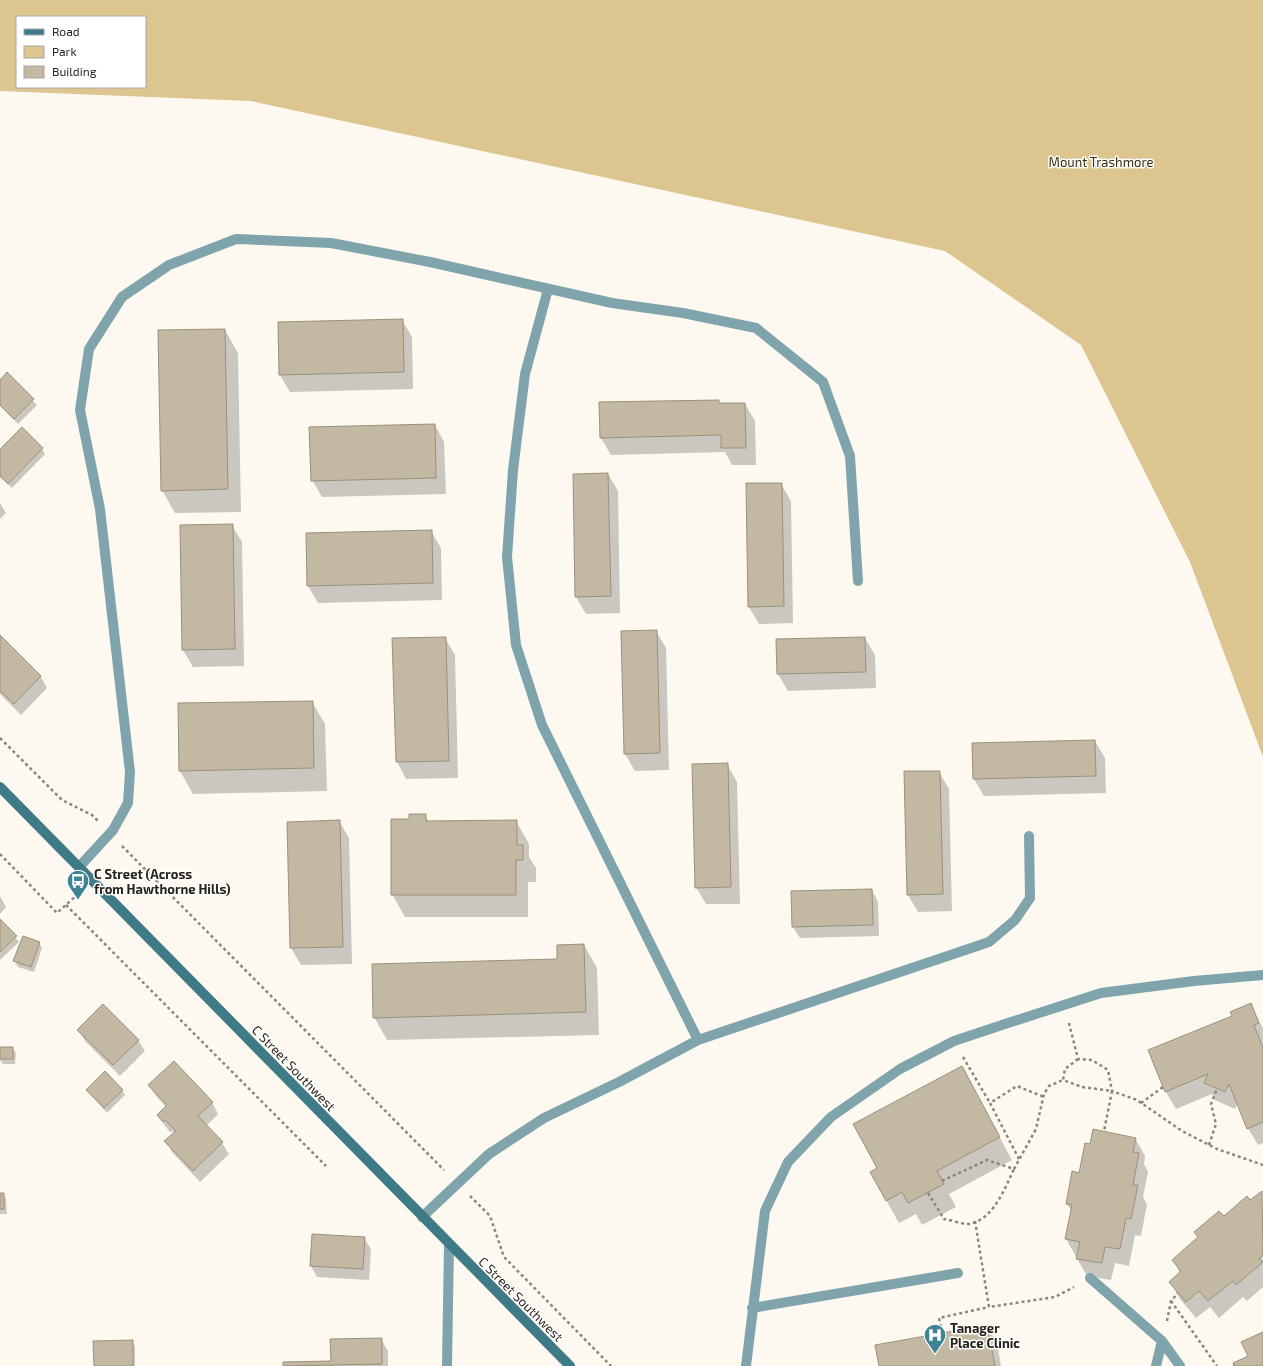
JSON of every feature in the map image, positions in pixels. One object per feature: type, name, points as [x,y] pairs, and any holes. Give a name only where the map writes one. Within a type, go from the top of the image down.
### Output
[{"type":"main road","name":"C Street Southwest","points":[[0,787],[570,1366]]},
{"type":"street","points":[[79,867],[110,833],[128,803],[130,772],[100,509],[80,410],[89,349],[122,297],[169,265],[236,239],[331,243],[430,262],[612,303],[683,313],[756,328],[823,382],[850,456],[858,581]]},
{"type":"street","points":[[548,289],[525,374],[513,470],[506,557],[516,645],[542,725],[698,1040]]},
{"type":"street","points":[[422,1217],[488,1154],[544,1118],[619,1082],[698,1040],[989,942],[1015,920],[1030,898],[1029,836]]},
{"type":"street","points":[[746,1366],[765,1211],[788,1162],[831,1117],[900,1069],[954,1041],[1101,993],[1194,981],[1258,976],[1263,980]]},
{"type":"street","points":[[447,1366],[449,1244]]},
{"type":"street","points":[[752,1308],[958,1273]]},
{"type":"street","points":[[1090,1278],[1162,1341],[1180,1366]]},
{"type":"street","points":[[1156,1366],[1162,1341]]},
{"type":"path","points":[[0,738],[62,800],[92,815],[490,1216],[504,1257],[610,1366]]},
{"type":"path","points":[[0,854],[58,913],[76,894]]},
{"type":"path","points":[[66,905],[326,1166]]},
{"type":"path","points":[[1064,1005],[1078,1059]]},
{"type":"path","points":[[954,1041],[990,1103],[1019,1160]]},
{"type":"path","points":[[1063,1080],[1065,1069],[1078,1059],[1092,1060],[1108,1070],[1112,1091],[1104,1131]]},
{"type":"path","points":[[928,1193],[944,1219],[968,1224],[980,1219],[997,1205],[1014,1169],[1036,1129],[1044,1097],[1049,1086],[1063,1080],[1082,1087],[1112,1091],[1141,1103],[1182,1131],[1209,1145],[1263,1165]]},
{"type":"path","points":[[990,1103],[1017,1086],[1044,1097]]},
{"type":"path","points":[[1141,1103],[1163,1087]]},
{"type":"path","points":[[1209,1145],[1216,1124],[1211,1104],[1217,1089]]},
{"type":"path","points":[[942,1181],[988,1160],[1014,1169]]},
{"type":"path","points":[[975,1221],[989,1307]]},
{"type":"path","points":[[942,1333],[939,1318],[989,1307],[1055,1297],[1090,1278]]},
{"type":"path","points":[[1162,1341],[1171,1301],[1178,1293]]},
{"type":"path","points":[[1171,1301],[1216,1366]]},
{"type":"green space","name":"Mount Trashmore","points":[[0,0],[1263,0],[1263,757],[1190,562],[1081,345],[945,251],[251,101],[0,91]]},
{"type":"building","points":[[403,319],[404,372],[279,375],[278,322]]},
{"type":"building","points":[[225,329],[228,489],[161,491],[158,330]]},
{"type":"building","points":[[7,372],[34,399],[14,419],[0,405],[0,380]]},
{"type":"building","points":[[719,400],[719,403],[745,403],[746,448],[721,448],[721,435],[600,438],[599,402]]},
{"type":"building","points":[[435,424],[436,478],[311,481],[309,427]]},
{"type":"building","points":[[22,427],[43,448],[8,484],[0,476],[0,449]]},
{"type":"building","points":[[608,473],[611,596],[575,597],[573,474]]},
{"type":"building","points":[[746,483],[782,483],[784,606],[748,607]]},
{"type":"building","points":[[233,524],[235,649],[182,650],[180,525]]},
{"type":"building","points":[[432,530],[433,583],[307,586],[306,533]]},
{"type":"building","points":[[657,630],[660,753],[624,754],[621,631]]},
{"type":"building","points":[[0,635],[41,676],[14,704],[0,691]]},
{"type":"building","points":[[446,637],[449,761],[396,762],[392,638]]},
{"type":"building","points":[[865,637],[866,672],[777,674],[776,639]]},
{"type":"building","points":[[313,701],[314,768],[179,771],[178,703]]},
{"type":"building","points":[[1095,740],[1096,776],[973,779],[972,743]]},
{"type":"building","points":[[728,763],[731,887],[695,888],[692,764]]},
{"type":"building","points":[[904,771],[940,771],[943,894],[907,895]]},
{"type":"building","points":[[409,814],[426,814],[426,821],[517,820],[517,845],[523,845],[523,860],[516,860],[516,895],[391,895],[391,819],[409,819]]},
{"type":"building","points":[[340,820],[343,947],[290,948],[287,822]]},
{"type":"building","points":[[872,889],[873,925],[792,927],[791,891]]},
{"type":"building","points":[[0,919],[17,936],[0,952]]},
{"type":"building","points":[[23,936],[40,942],[31,967],[13,961]]},
{"type":"building","points":[[584,944],[586,1012],[373,1018],[372,964],[557,959],[557,945]]},
{"type":"building","points":[[1251,1003],[1259,1023],[1254,1025],[1263,1048],[1263,1122],[1247,1129],[1229,1084],[1225,1092],[1204,1083],[1208,1074],[1165,1092],[1148,1050],[1232,1016],[1230,1012]]},
{"type":"building","points":[[103,1004],[139,1040],[113,1065],[77,1030]]},
{"type":"building","points":[[0,1047],[13,1047],[13,1059],[0,1059]]},
{"type":"building","points":[[174,1061],[213,1102],[198,1116],[223,1142],[193,1171],[164,1141],[176,1131],[165,1120],[163,1122],[157,1115],[167,1105],[148,1085]]},
{"type":"building","points":[[962,1066],[1000,1137],[937,1171],[944,1184],[908,1203],[902,1192],[886,1201],[870,1172],[877,1168],[853,1124]]},
{"type":"building","points":[[105,1071],[123,1090],[104,1108],[86,1090]]},
{"type":"building","points":[[1093,1129],[1136,1138],[1133,1152],[1139,1153],[1133,1185],[1138,1185],[1131,1219],[1126,1218],[1120,1249],[1105,1247],[1102,1263],[1076,1259],[1080,1242],[1065,1239],[1072,1205],[1066,1204],[1072,1171],[1079,1173],[1085,1143],[1090,1144]]},
{"type":"building","points":[[1262,1191],[1263,1255],[1259,1259],[1263,1262],[1236,1285],[1233,1281],[1208,1301],[1199,1291],[1186,1302],[1169,1282],[1181,1271],[1172,1260],[1198,1237],[1194,1232],[1219,1211],[1224,1216],[1247,1196],[1250,1200]]},
{"type":"building","points":[[0,1193],[4,1193],[4,1209],[0,1209]]},
{"type":"building","points":[[312,1234],[365,1237],[363,1269],[310,1266]]},
{"type":"building","name":"Tanager Place Clinic","points":[[987,1325],[995,1366],[879,1366],[875,1345]]},
{"type":"building","points":[[1263,1332],[1263,1366],[1234,1366],[1233,1363],[1248,1356],[1241,1342]]},
{"type":"building","points":[[382,1338],[382,1364],[283,1366],[283,1362],[331,1361],[330,1339]]},
{"type":"building","points":[[133,1340],[133,1366],[94,1366],[93,1341]]},
{"type":"place","name":"C Street (Across from Hawthorne Hills)","points":[[78,900]]},
{"type":"place","name":"Tanager Place Clinic","points":[[935,1354]]}]
